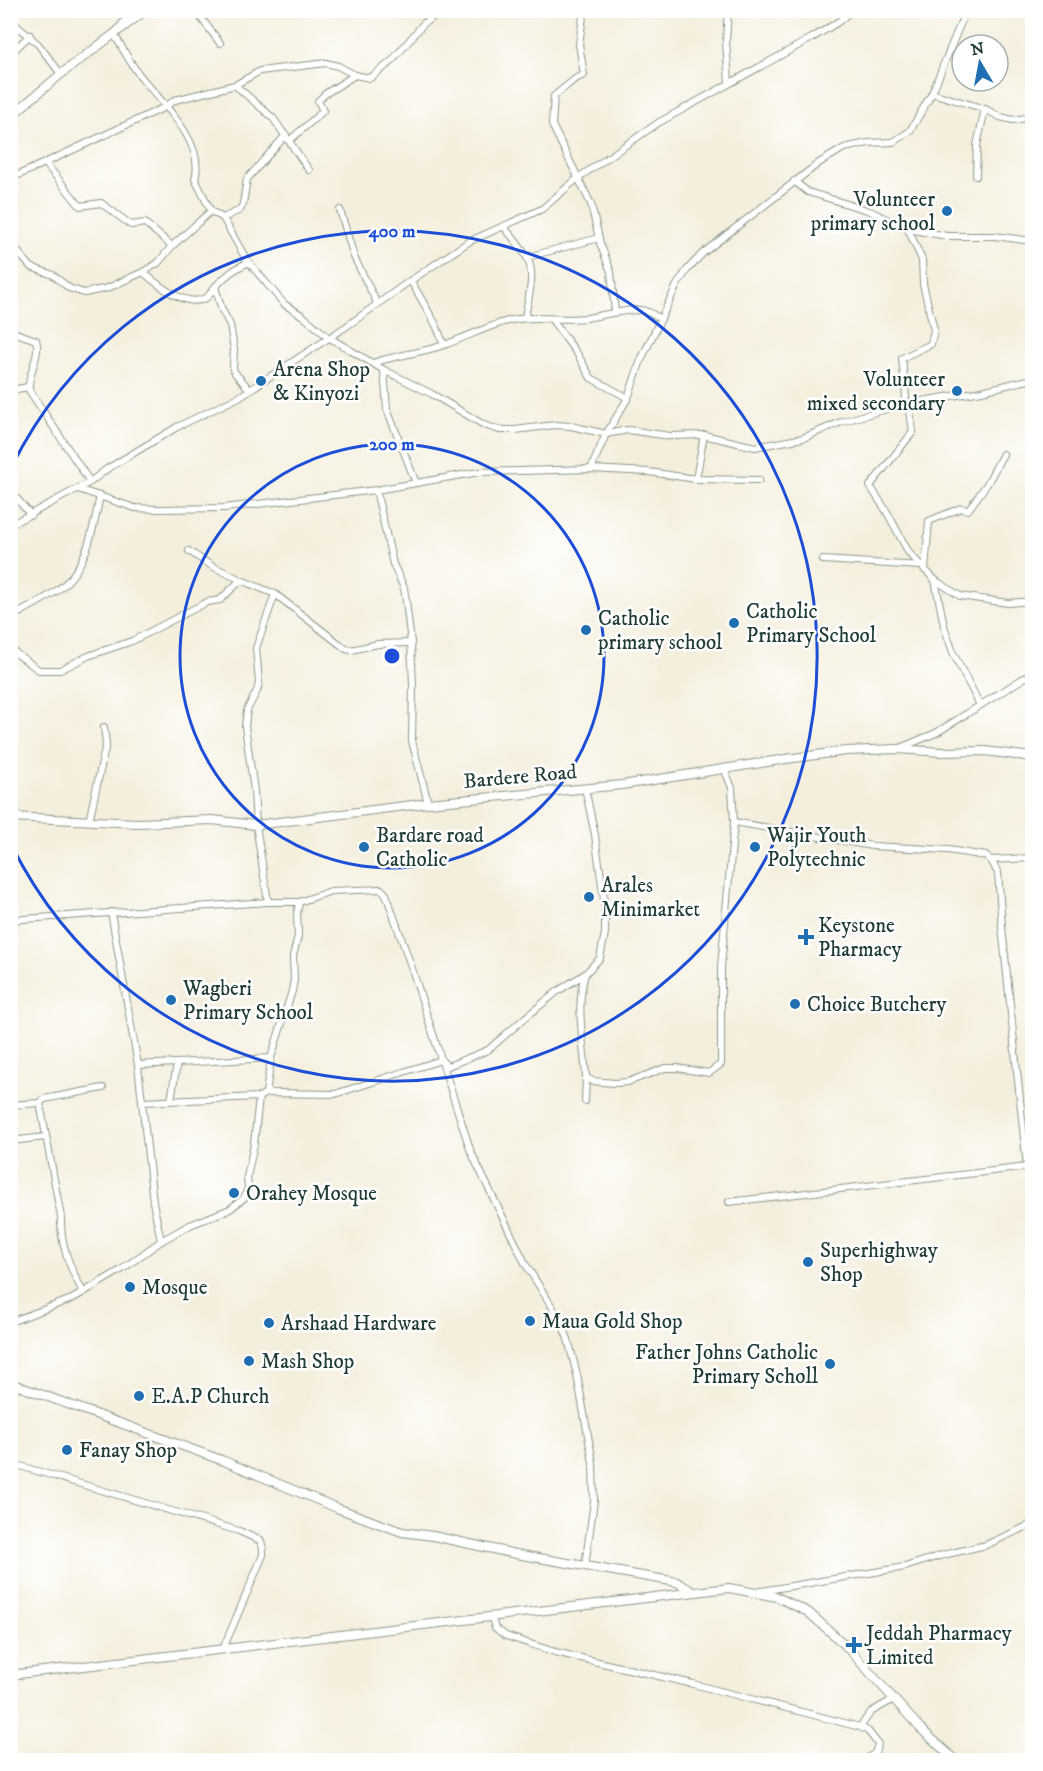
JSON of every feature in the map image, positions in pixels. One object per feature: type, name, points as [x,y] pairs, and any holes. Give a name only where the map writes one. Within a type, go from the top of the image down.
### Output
[{"type":"street","points":[[114,33],[131,13],[122,10]]},
{"type":"street","points":[[11,115],[146,10]]},
{"type":"street","points":[[195,10],[220,43]]},
{"type":"street","points":[[10,179],[46,164],[165,107],[175,100],[235,85],[260,71],[326,63],[338,66],[355,75],[370,78],[392,62],[424,22],[444,10]]},
{"type":"street","points":[[584,10],[579,44],[584,75],[575,79],[554,96],[552,125],[591,204],[599,238],[611,272],[615,312]]},
{"type":"street","points":[[728,10],[726,40],[729,83]]},
{"type":"street","points":[[10,525],[90,482],[107,469],[177,427],[250,390],[470,241],[542,209],[578,178],[658,123],[812,38],[838,22],[852,10]]},
{"type":"street","points":[[591,469],[606,434],[628,398],[641,360],[687,270],[703,253],[819,163],[844,148],[868,143],[893,142],[910,130],[932,93],[966,10]]},
{"type":"street","points":[[1017,10],[1032,15]]},
{"type":"street","points":[[10,20],[30,35],[61,74]]},
{"type":"street","points":[[114,33],[136,71],[189,137],[198,169],[195,179],[211,211],[223,218],[249,262],[284,304],[303,316],[328,337],[484,425],[499,430],[555,425],[606,434],[628,430],[670,436],[704,435],[755,447],[803,438],[841,422],[904,404],[982,392],[1032,379]]},
{"type":"street","points":[[10,54],[30,35]]},
{"type":"street","points":[[223,218],[240,210],[247,179],[288,138],[323,111],[318,101],[355,75]]},
{"type":"street","points":[[235,85],[273,118],[309,170]]},
{"type":"street","points":[[932,93],[1012,120],[1032,117]]},
{"type":"street","points":[[976,176],[977,145],[985,109]]},
{"type":"street","points":[[46,164],[80,206],[101,203],[131,225],[146,223],[172,246]]},
{"type":"street","points":[[794,181],[808,192],[870,211],[908,229],[947,236],[994,236],[1032,241]]},
{"type":"street","points":[[340,210],[354,257],[378,305]]},
{"type":"street","points":[[10,243],[31,267],[53,275],[69,288],[84,293],[108,288],[158,263],[172,246],[211,211]]},
{"type":"street","points":[[504,227],[526,257],[531,274],[525,318]]},
{"type":"street","points":[[904,404],[906,397],[902,358],[931,344],[934,330],[923,284],[922,260],[908,229]]},
{"type":"street","points":[[526,257],[599,238]]},
{"type":"street","points":[[143,272],[153,281],[188,300],[207,297],[234,268],[249,262]]},
{"type":"street","points":[[411,280],[436,325],[444,345]]},
{"type":"street","points":[[215,287],[222,310],[230,325],[234,349],[233,368],[250,390]]},
{"type":"street","points":[[373,363],[392,356],[444,345],[504,322],[525,318],[552,320],[586,318],[615,312],[643,310],[661,319]]},
{"type":"street","points":[[552,320],[578,355],[591,378],[628,398]]},
{"type":"street","points":[[10,331],[37,342],[28,387],[30,393],[90,482]]},
{"type":"street","points":[[384,369],[387,409],[416,483]]},
{"type":"street","points":[[10,394],[17,389],[28,387]]},
{"type":"street","points":[[904,404],[909,411],[913,432],[870,486],[909,553],[935,580],[960,596],[1008,603],[1032,601]]},
{"type":"street","points":[[696,479],[704,435]]},
{"type":"street","points":[[923,568],[929,521],[961,508],[968,510],[987,484],[1003,454]]},
{"type":"street","points":[[77,489],[143,509],[224,508],[376,490],[479,472],[591,469],[649,472],[696,479],[759,480]]},
{"type":"street","points":[[376,490],[393,564],[404,588],[411,643],[412,741],[428,803]]},
{"type":"street","points":[[10,491],[31,515]]},
{"type":"street","points":[[10,618],[60,588],[71,577],[83,557],[94,524],[100,495]]},
{"type":"street","points":[[189,551],[210,565],[275,594],[346,649],[378,644],[411,643]]},
{"type":"street","points":[[823,560],[923,568]]},
{"type":"street","points":[[10,649],[39,670],[60,669],[132,640],[207,602],[220,600],[241,580]]},
{"type":"street","points":[[935,580],[954,655],[980,705]]},
{"type":"street","points":[[268,902],[256,825],[246,717],[259,683],[256,648],[258,637],[275,594]]},
{"type":"street","points":[[897,749],[936,733],[1032,673]]},
{"type":"street","points":[[89,821],[106,744],[104,727]]},
{"type":"street","name":"Bardere Road","points":[[10,817],[138,823],[212,820],[256,825],[428,803],[622,785],[724,768],[846,752],[897,749],[942,752],[985,751],[1032,757]]},
{"type":"street","points":[[586,1077],[592,1081],[628,1082],[665,1068],[709,1072],[722,1064],[721,968],[734,822],[732,788],[724,768]]},
{"type":"street","points":[[441,1060],[448,1066],[488,1050],[558,991],[585,974],[600,958],[605,933],[604,907],[597,846],[585,788]]},
{"type":"street","points":[[729,1202],[1027,1167],[1002,927],[1000,887],[998,873],[991,860],[978,854],[872,846],[734,822]]},
{"type":"street","points":[[991,860],[1032,858]]},
{"type":"street","points":[[10,920],[268,902],[299,902],[331,891],[381,889],[386,894],[471,1152],[526,1265],[561,1321],[568,1339],[577,1375],[592,1463],[592,1523],[585,1566]]},
{"type":"street","points":[[266,1093],[271,1058],[294,980],[293,956],[299,902]]},
{"type":"street","points":[[111,912],[138,1065],[153,1202],[161,1241]]},
{"type":"street","points":[[585,974],[581,987],[586,1077],[585,1101]]},
{"type":"street","points":[[138,1065],[271,1058]]},
{"type":"street","points":[[142,1102],[259,1097],[266,1093],[335,1094],[441,1060]]},
{"type":"street","points":[[171,1100],[177,1063]]},
{"type":"street","points":[[10,1105],[40,1102],[44,1099],[103,1088]]},
{"type":"street","points":[[10,1322],[72,1299],[122,1270],[161,1241],[230,1209],[244,1198],[248,1188],[247,1177],[254,1144],[259,1097]]},
{"type":"street","points":[[40,1102],[61,1217],[60,1228],[65,1254],[83,1293]]},
{"type":"street","points":[[10,1141],[46,1137]]},
{"type":"street","points":[[10,1383],[140,1429],[402,1532],[677,1582],[692,1591]]},
{"type":"street","points":[[10,1463],[239,1531],[261,1541],[262,1555],[223,1649]]},
{"type":"street","points":[[754,1592],[904,1567],[986,1545],[1032,1524]]},
{"type":"street","points":[[10,1674],[729,1588],[777,1597],[808,1612],[845,1645],[955,1761]]},
{"type":"street","points":[[491,1616],[495,1628],[506,1636],[555,1652],[693,1684],[860,1727],[868,1731],[878,1744],[875,1753],[865,1761]]},
{"type":"street","points":[[860,1727],[871,1712],[894,1699]]},
{"type":"place","name":"Volunteer primary school","points":[[947,211]]},
{"type":"place","name":"Arena Shop & Kinyozi","points":[[261,381]]},
{"type":"place","name":"Volunteer mixed secondary","points":[[957,391]]},
{"type":"place","name":"Catholic Primary School","points":[[734,623]]},
{"type":"place","name":"Catholic primary school","points":[[586,630]]},
{"type":"place","name":"Bardare road Catholic","points":[[364,847]]},
{"type":"place","name":"Wajir Youth Polytechnic","points":[[755,847]]},
{"type":"place","name":"Arales Minimarket","points":[[589,897]]},
{"type":"place","name":"Keystone Pharmacy","points":[[806,937]]},
{"type":"place","name":"Wagberi Primary School","points":[[171,1000]]},
{"type":"place","name":"Choice Butchery","points":[[795,1004]]},
{"type":"place","name":"Orahey Mosque","points":[[234,1193]]},
{"type":"place","name":"Superhighway Shop","points":[[808,1262]]},
{"type":"place","name":"Mosque","points":[[130,1287]]},
{"type":"place","name":"Maua Gold Shop","points":[[530,1321]]},
{"type":"place","name":"Arshaad Hardware","points":[[269,1323]]},
{"type":"place","name":"Mash Shop","points":[[249,1361]]},
{"type":"place","name":"Father Johns Catholic Primary Scholl","points":[[830,1364]]},
{"type":"place","name":"E.A.P Church","points":[[139,1396]]},
{"type":"place","name":"Fanay Shop","points":[[67,1450]]},
{"type":"place","name":"Jeddah Pharmacy Limited","points":[[854,1645]]}]
